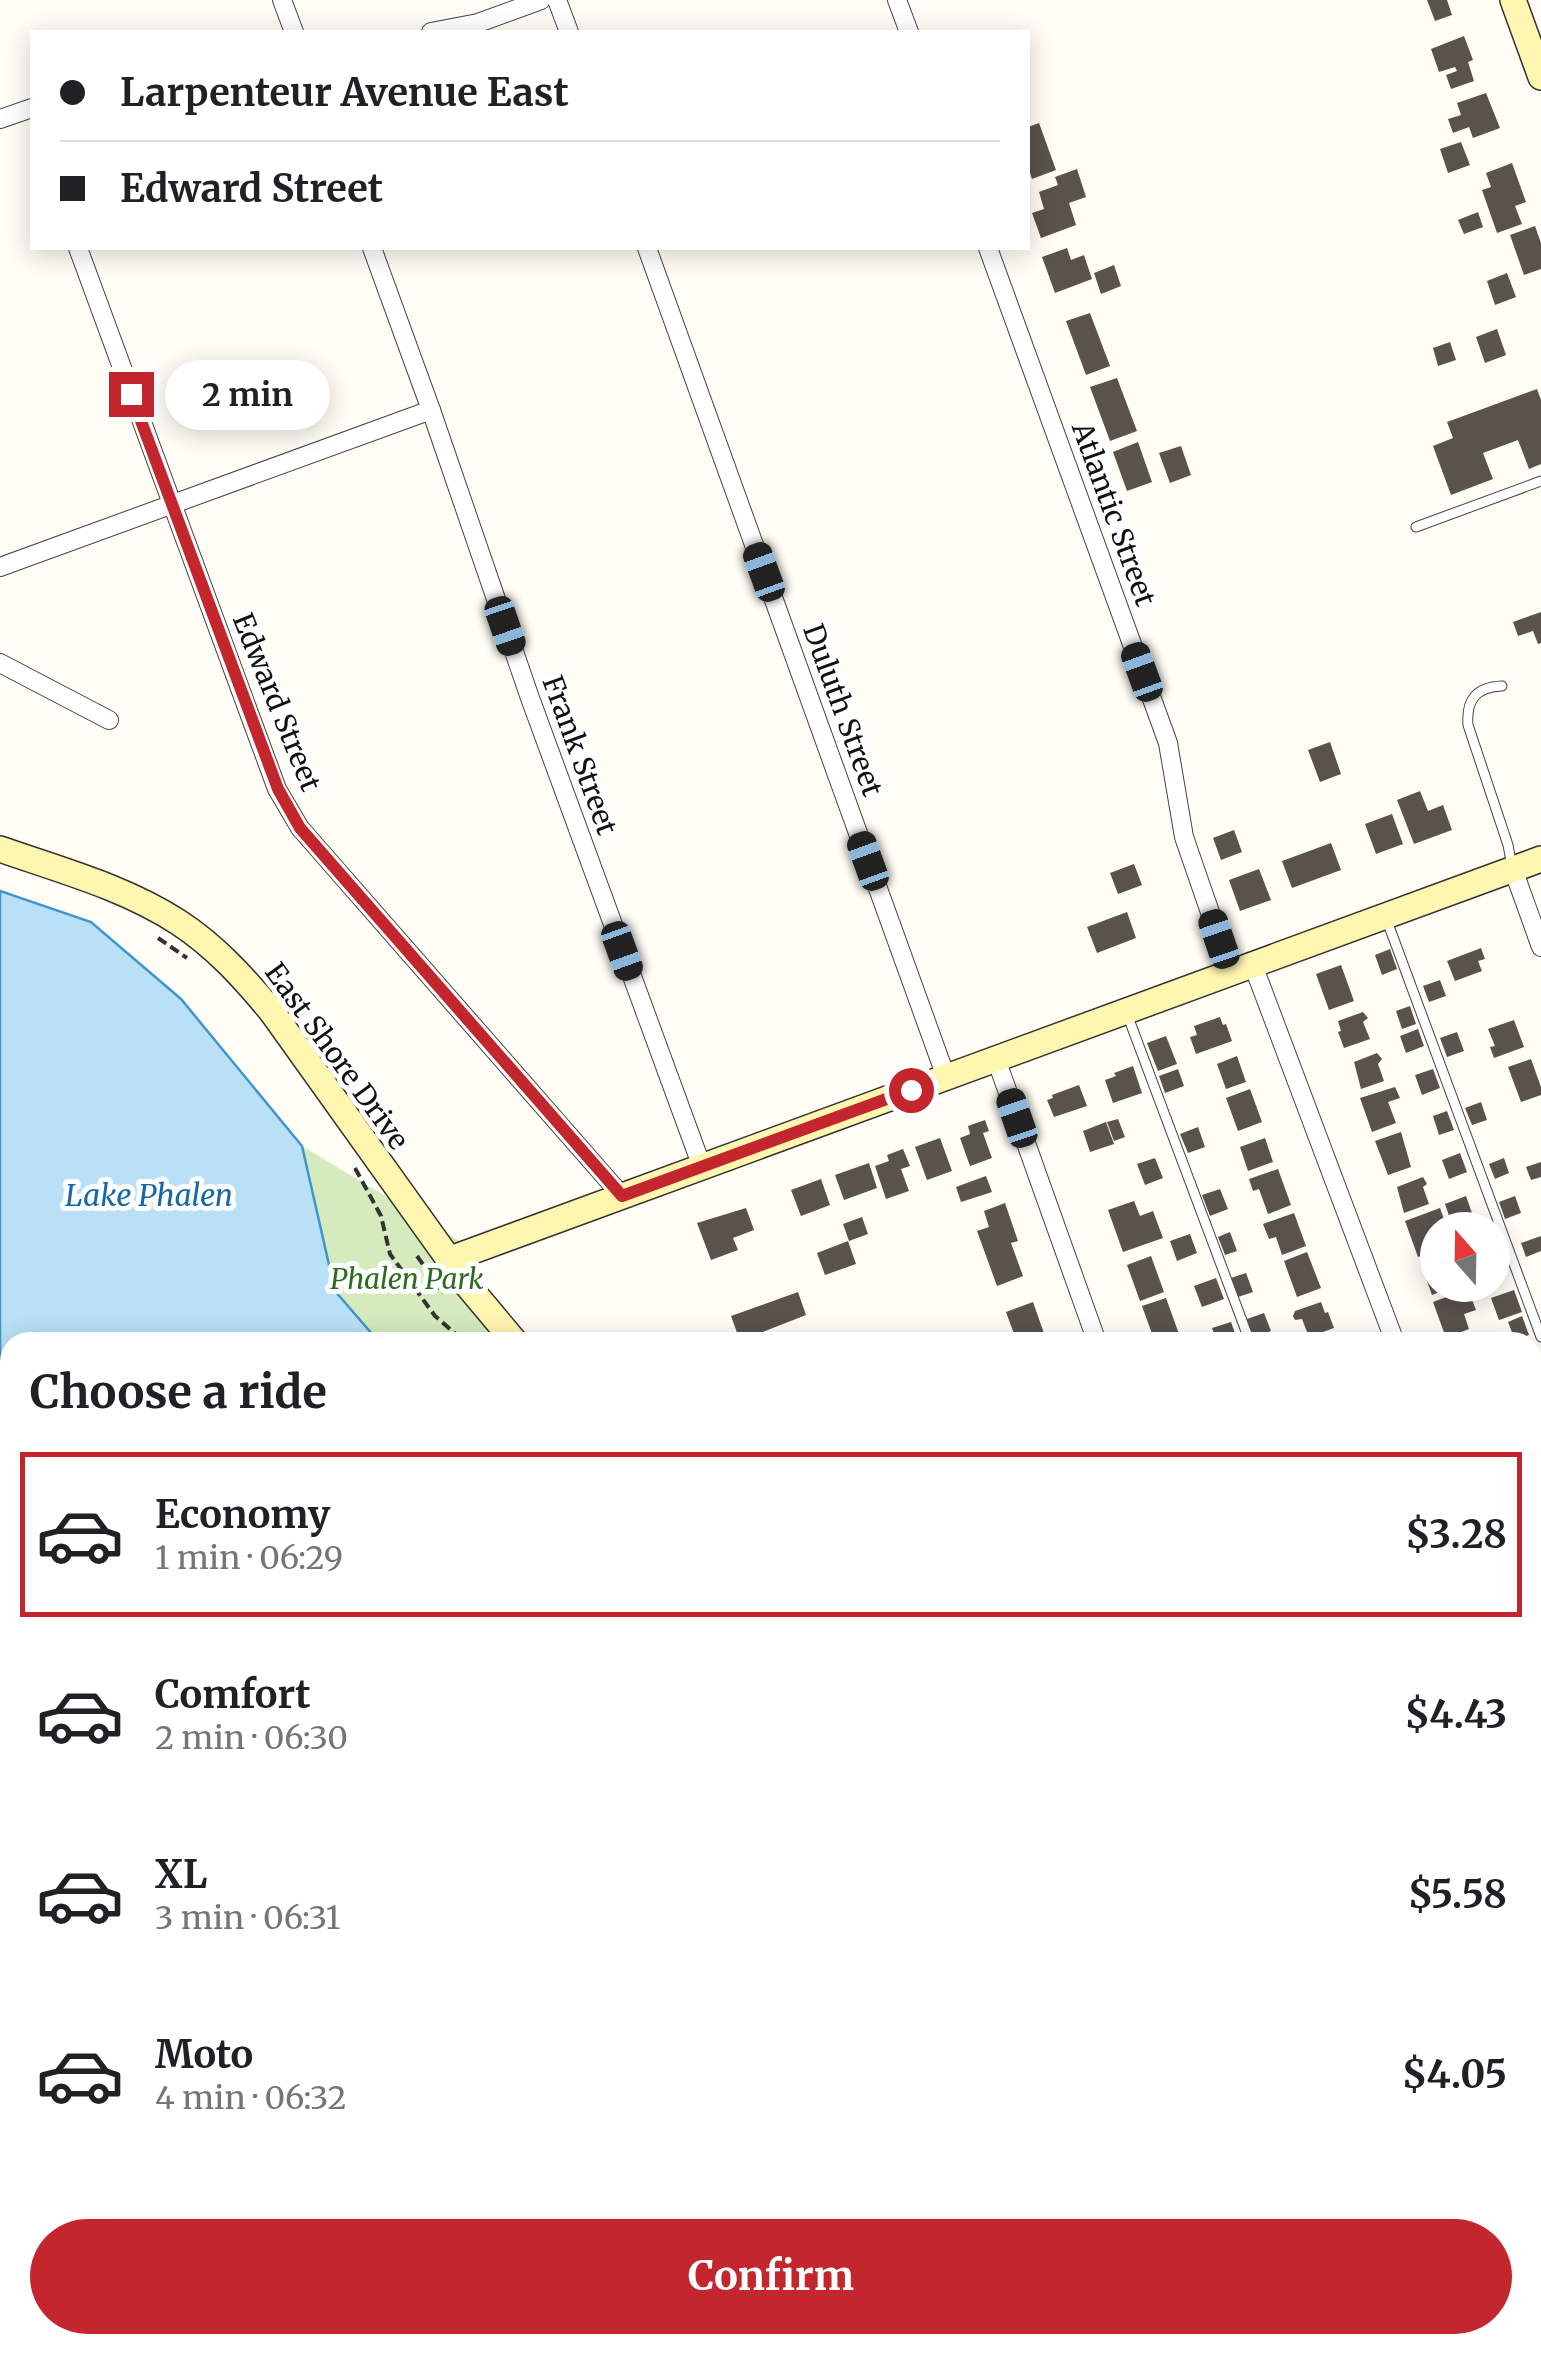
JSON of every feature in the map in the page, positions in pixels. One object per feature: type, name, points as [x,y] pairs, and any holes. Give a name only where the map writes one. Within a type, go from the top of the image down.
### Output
[{"type":"street","points":[[282,0],[293,30]]},
{"type":"street","points":[[441,30],[478,23],[540,0]]},
{"type":"street","points":[[558,0],[568,30]]},
{"type":"street","points":[[898,0],[908,30]]},
{"type":"street","points":[[1513,0],[1541,78]]},
{"type":"street","points":[[0,119],[30,113]]},
{"type":"street","name":"Edward Street","points":[[79,250],[278,789],[300,828],[622,1196]]},
{"type":"street","name":"Frank Street","points":[[373,250],[530,698],[702,1167]]},
{"type":"street","name":"Duluth Street","points":[[648,250],[946,1078]]},
{"type":"street","name":"Atlantic Street","points":[[989,250],[1168,743],[1184,837],[1391,1332]]},
{"type":"street","points":[[0,567],[431,410]]},
{"type":"street","points":[[0,663],[109,720]]},
{"type":"street","name":"East Shore Drive","points":[[0,849],[142,902],[177,921],[220,955],[272,1012],[448,1260],[506,1332]]},
{"type":"street","points":[[448,1260],[1541,859]]},
{"type":"street","points":[[1513,869],[1541,947]]},
{"type":"street","points":[[996,1059],[1093,1332]]},
{"type":"lane","points":[[1416,527],[1541,481]]},
{"type":"lane","points":[[1502,686],[1481,691],[1467,711],[1468,726],[1513,869]]},
{"type":"lane","points":[[1386,916],[1539,1332]]},
{"type":"lane","points":[[1126,1011],[1246,1332]]},
{"type":"path","points":[[155,928],[191,959],[158,938]]},
{"type":"path","points":[[381,1203],[354,1165],[381,1216],[390,1254],[435,1316],[453,1332]]},
{"type":"path","points":[[410,1244],[449,1300]]},
{"type":"green space","name":"Phalen Park","points":[[302,1146],[465,1244],[510,1332],[370,1332],[335,1291]]},
{"type":"water","name":"Lake Phalen","points":[[0,891],[91,922],[181,999],[302,1146],[335,1291],[370,1332],[0,1332]]},
{"type":"building","points":[[1427,0],[1447,0],[1452,15],[1435,21]]},
{"type":"building","points":[[1464,36],[1473,60],[1468,62],[1474,81],[1451,89],[1446,75],[1457,71],[1455,67],[1439,72],[1431,49]]},
{"type":"building","points":[[1486,93],[1500,128],[1473,138],[1469,127],[1453,133],[1448,119],[1461,115],[1457,103]]},
{"type":"building","points":[[1039,123],[1056,170],[1032,179],[1030,173],[1030,126]]},
{"type":"building","points":[[1461,142],[1470,165],[1448,173],[1440,149]]},
{"type":"building","points":[[1512,163],[1526,202],[1515,206],[1522,224],[1497,233],[1482,190],[1491,187],[1486,173]]},
{"type":"building","points":[[1077,169],[1086,197],[1069,203],[1076,225],[1041,238],[1032,213],[1044,209],[1039,192],[1058,185],[1055,177]]},
{"type":"building","points":[[1478,212],[1483,227],[1464,234],[1458,220]]},
{"type":"building","points":[[1535,226],[1541,243],[1541,269],[1524,275],[1510,235]]},
{"type":"building","points":[[1067,248],[1071,260],[1084,255],[1092,279],[1055,293],[1042,257]]},
{"type":"building","points":[[1114,265],[1121,286],[1101,294],[1094,273]]},
{"type":"building","points":[[1507,273],[1516,297],[1495,305],[1487,281]]},
{"type":"building","points":[[1090,313],[1110,366],[1086,375],[1066,321]]},
{"type":"building","points":[[1497,329],[1506,355],[1485,363],[1476,337]]},
{"type":"building","points":[[1450,342],[1456,360],[1438,366],[1433,348]]},
{"type":"building","points":[[1117,378],[1137,431],[1110,441],[1090,387]]},
{"type":"building","points":[[1537,389],[1541,400],[1541,464],[1529,469],[1518,440],[1483,453],[1493,479],[1451,495],[1433,446],[1453,438],[1447,422]]},
{"type":"building","points":[[1138,442],[1152,482],[1127,491],[1113,452]]},
{"type":"building","points":[[1181,446],[1191,475],[1170,483],[1159,453]]},
{"type":"building","points":[[1541,612],[1541,643],[1538,644],[1533,631],[1518,636],[1513,622]]},
{"type":"building","points":[[1330,742],[1341,774],[1320,782],[1308,750]]},
{"type":"building","points":[[1420,791],[1428,811],[1443,805],[1452,830],[1414,844],[1397,800]]},
{"type":"building","points":[[1392,814],[1403,844],[1376,854],[1365,824]]},
{"type":"building","points":[[1234,830],[1242,852],[1221,860],[1213,838]]},
{"type":"building","points":[[1331,843],[1341,870],[1292,888],[1282,861]]},
{"type":"building","points":[[1134,864],[1142,885],[1118,894],[1110,873]]},
{"type":"building","points":[[1259,869],[1271,900],[1240,911],[1229,880]]},
{"type":"building","points":[[1127,912],[1136,938],[1097,953],[1087,927]]},
{"type":"building","points":[[1481,948],[1485,959],[1478,961],[1482,971],[1455,981],[1447,961]]},
{"type":"building","points":[[1390,949],[1397,969],[1382,975],[1375,955]]},
{"type":"building","points":[[1341,965],[1354,1001],[1329,1010],[1316,974]]},
{"type":"building","points":[[1440,980],[1446,996],[1429,1002],[1423,986]]},
{"type":"building","points":[[1410,1006],[1416,1024],[1402,1029],[1396,1011]]},
{"type":"building","points":[[1363,1012],[1368,1018],[1363,1022],[1370,1039],[1344,1048],[1338,1021]]},
{"type":"building","points":[[1220,1017],[1232,1041],[1196,1054],[1190,1037],[1197,1035],[1194,1026]]},
{"type":"building","points":[[1514,1020],[1524,1047],[1494,1058],[1490,1047],[1495,1046],[1488,1029]]},
{"type":"building","points":[[1418,1029],[1424,1046],[1406,1053],[1400,1036]]},
{"type":"building","points":[[1457,1032],[1464,1051],[1447,1057],[1440,1038]]},
{"type":"building","points":[[1166,1036],[1177,1064],[1158,1071],[1147,1043]]},
{"type":"building","points":[[1377,1053],[1382,1059],[1378,1064],[1384,1081],[1361,1089],[1354,1062]]},
{"type":"building","points":[[1237,1056],[1246,1082],[1226,1089],[1217,1064]]},
{"type":"building","points":[[1531,1059],[1541,1095],[1521,1102],[1508,1067]]},
{"type":"building","points":[[1133,1066],[1142,1093],[1113,1103],[1105,1080]]},
{"type":"building","points":[[1178,1069],[1184,1086],[1165,1093],[1159,1076]]},
{"type":"building","points":[[1433,1069],[1440,1088],[1422,1095],[1415,1075]]},
{"type":"building","points":[[1079,1085],[1087,1106],[1054,1117],[1047,1100]]},
{"type":"building","points":[[1395,1087],[1400,1098],[1388,1102],[1396,1123],[1372,1132],[1360,1098]]},
{"type":"building","points":[[1250,1089],[1262,1122],[1238,1131],[1226,1098]]},
{"type":"building","points":[[1481,1102],[1487,1120],[1472,1125],[1465,1108]]},
{"type":"building","points":[[1447,1111],[1454,1130],[1439,1135],[1433,1116]]},
{"type":"building","points":[[1118,1119],[1125,1137],[1114,1141],[1107,1122]]},
{"type":"building","points":[[985,1120],[989,1131],[983,1133],[992,1158],[970,1166],[960,1138],[970,1134],[968,1126]]},
{"type":"building","points":[[1106,1122],[1114,1144],[1090,1152],[1083,1131]]},
{"type":"building","points":[[1198,1127],[1205,1147],[1188,1153],[1180,1134]]},
{"type":"building","points":[[1401,1132],[1411,1167],[1388,1175],[1375,1141]]},
{"type":"building","points":[[940,1138],[952,1171],[927,1180],[915,1147]]},
{"type":"building","points":[[1265,1138],[1273,1162],[1248,1171],[1240,1147]]},
{"type":"building","points":[[903,1149],[910,1166],[901,1169],[909,1191],[886,1199],[875,1166],[889,1161],[887,1155]]},
{"type":"building","points":[[1460,1153],[1467,1172],[1449,1179],[1442,1160]]},
{"type":"building","points":[[1155,1158],[1163,1178],[1145,1185],[1137,1164]]},
{"type":"building","points":[[1504,1158],[1509,1173],[1495,1179],[1489,1164]]},
{"type":"building","points":[[1541,1162],[1541,1177],[1531,1180],[1526,1167]]},
{"type":"building","points":[[869,1163],[877,1188],[844,1200],[835,1175]]},
{"type":"building","points":[[1278,1169],[1291,1205],[1268,1214],[1259,1189],[1253,1191],[1249,1179]]},
{"type":"building","points":[[986,1176],[992,1192],[961,1202],[956,1187]]},
{"type":"building","points":[[1423,1177],[1429,1204],[1404,1213],[1397,1187]]},
{"type":"building","points":[[821,1179],[830,1205],[801,1216],[791,1190]]},
{"type":"building","points":[[1220,1189],[1228,1209],[1210,1216],[1202,1195]]},
{"type":"building","points":[[1466,1196],[1472,1212],[1448,1212],[1445,1204]]},
{"type":"building","points":[[1515,1196],[1521,1213],[1510,1217],[1510,1212],[1503,1212],[1499,1202]]},
{"type":"building","points":[[1134,1201],[1140,1216],[1153,1211],[1163,1238],[1123,1252],[1108,1210]]},
{"type":"building","points":[[1005,1203],[1018,1241],[1011,1243],[1023,1276],[997,1286],[977,1231],[989,1227],[984,1211]]},
{"type":"building","points":[[746,1208],[754,1230],[733,1238],[738,1250],[711,1260],[697,1223]]},
{"type":"building","points":[[1294,1213],[1306,1246],[1282,1255],[1276,1237],[1269,1239],[1263,1224]]},
{"type":"building","points":[[1420,1215],[1420,1256],[1418,1257],[1405,1221]]},
{"type":"building","points":[[862,1217],[868,1234],[849,1241],[843,1224]]},
{"type":"building","points":[[1230,1232],[1237,1251],[1225,1255],[1218,1237]]},
{"type":"building","points":[[1190,1234],[1197,1253],[1177,1261],[1170,1241]]},
{"type":"building","points":[[1541,1236],[1541,1251],[1526,1257],[1521,1243]]},
{"type":"building","points":[[848,1241],[856,1264],[825,1275],[817,1253]]},
{"type":"building","points":[[1307,1252],[1321,1288],[1297,1297],[1284,1261]]},
{"type":"building","points":[[1151,1256],[1164,1292],[1140,1301],[1127,1265]]},
{"type":"building","points":[[1246,1273],[1253,1292],[1238,1297],[1231,1278]]},
{"type":"building","points":[[1216,1278],[1224,1299],[1202,1307],[1194,1286]]},
{"type":"building","points":[[1514,1290],[1522,1312],[1499,1320],[1492,1302],[1510,1302],[1510,1291]]},
{"type":"building","points":[[798,1292],[806,1315],[763,1332],[737,1332],[731,1316]]},
{"type":"building","points":[[1166,1298],[1178,1332],[1151,1332],[1142,1306]]},
{"type":"building","points":[[1033,1302],[1044,1332],[1013,1332],[1006,1312]]},
{"type":"building","points":[[1321,1302],[1334,1328],[1307,1332],[1302,1319],[1295,1320],[1295,1311]]},
{"type":"building","points":[[1433,1302],[1473,1302],[1476,1310],[1464,1314],[1469,1329],[1444,1332]]},
{"type":"building","points":[[1264,1313],[1271,1331],[1252,1332],[1247,1319]]},
{"type":"building","points":[[1522,1316],[1528,1332],[1512,1332],[1508,1322]]},
{"type":"building","points":[[1231,1322],[1235,1332],[1213,1332],[1212,1328]]},
{"type":"route","points":[[131,394],[278,789],[300,828],[622,1196],[911,1090]]}]
